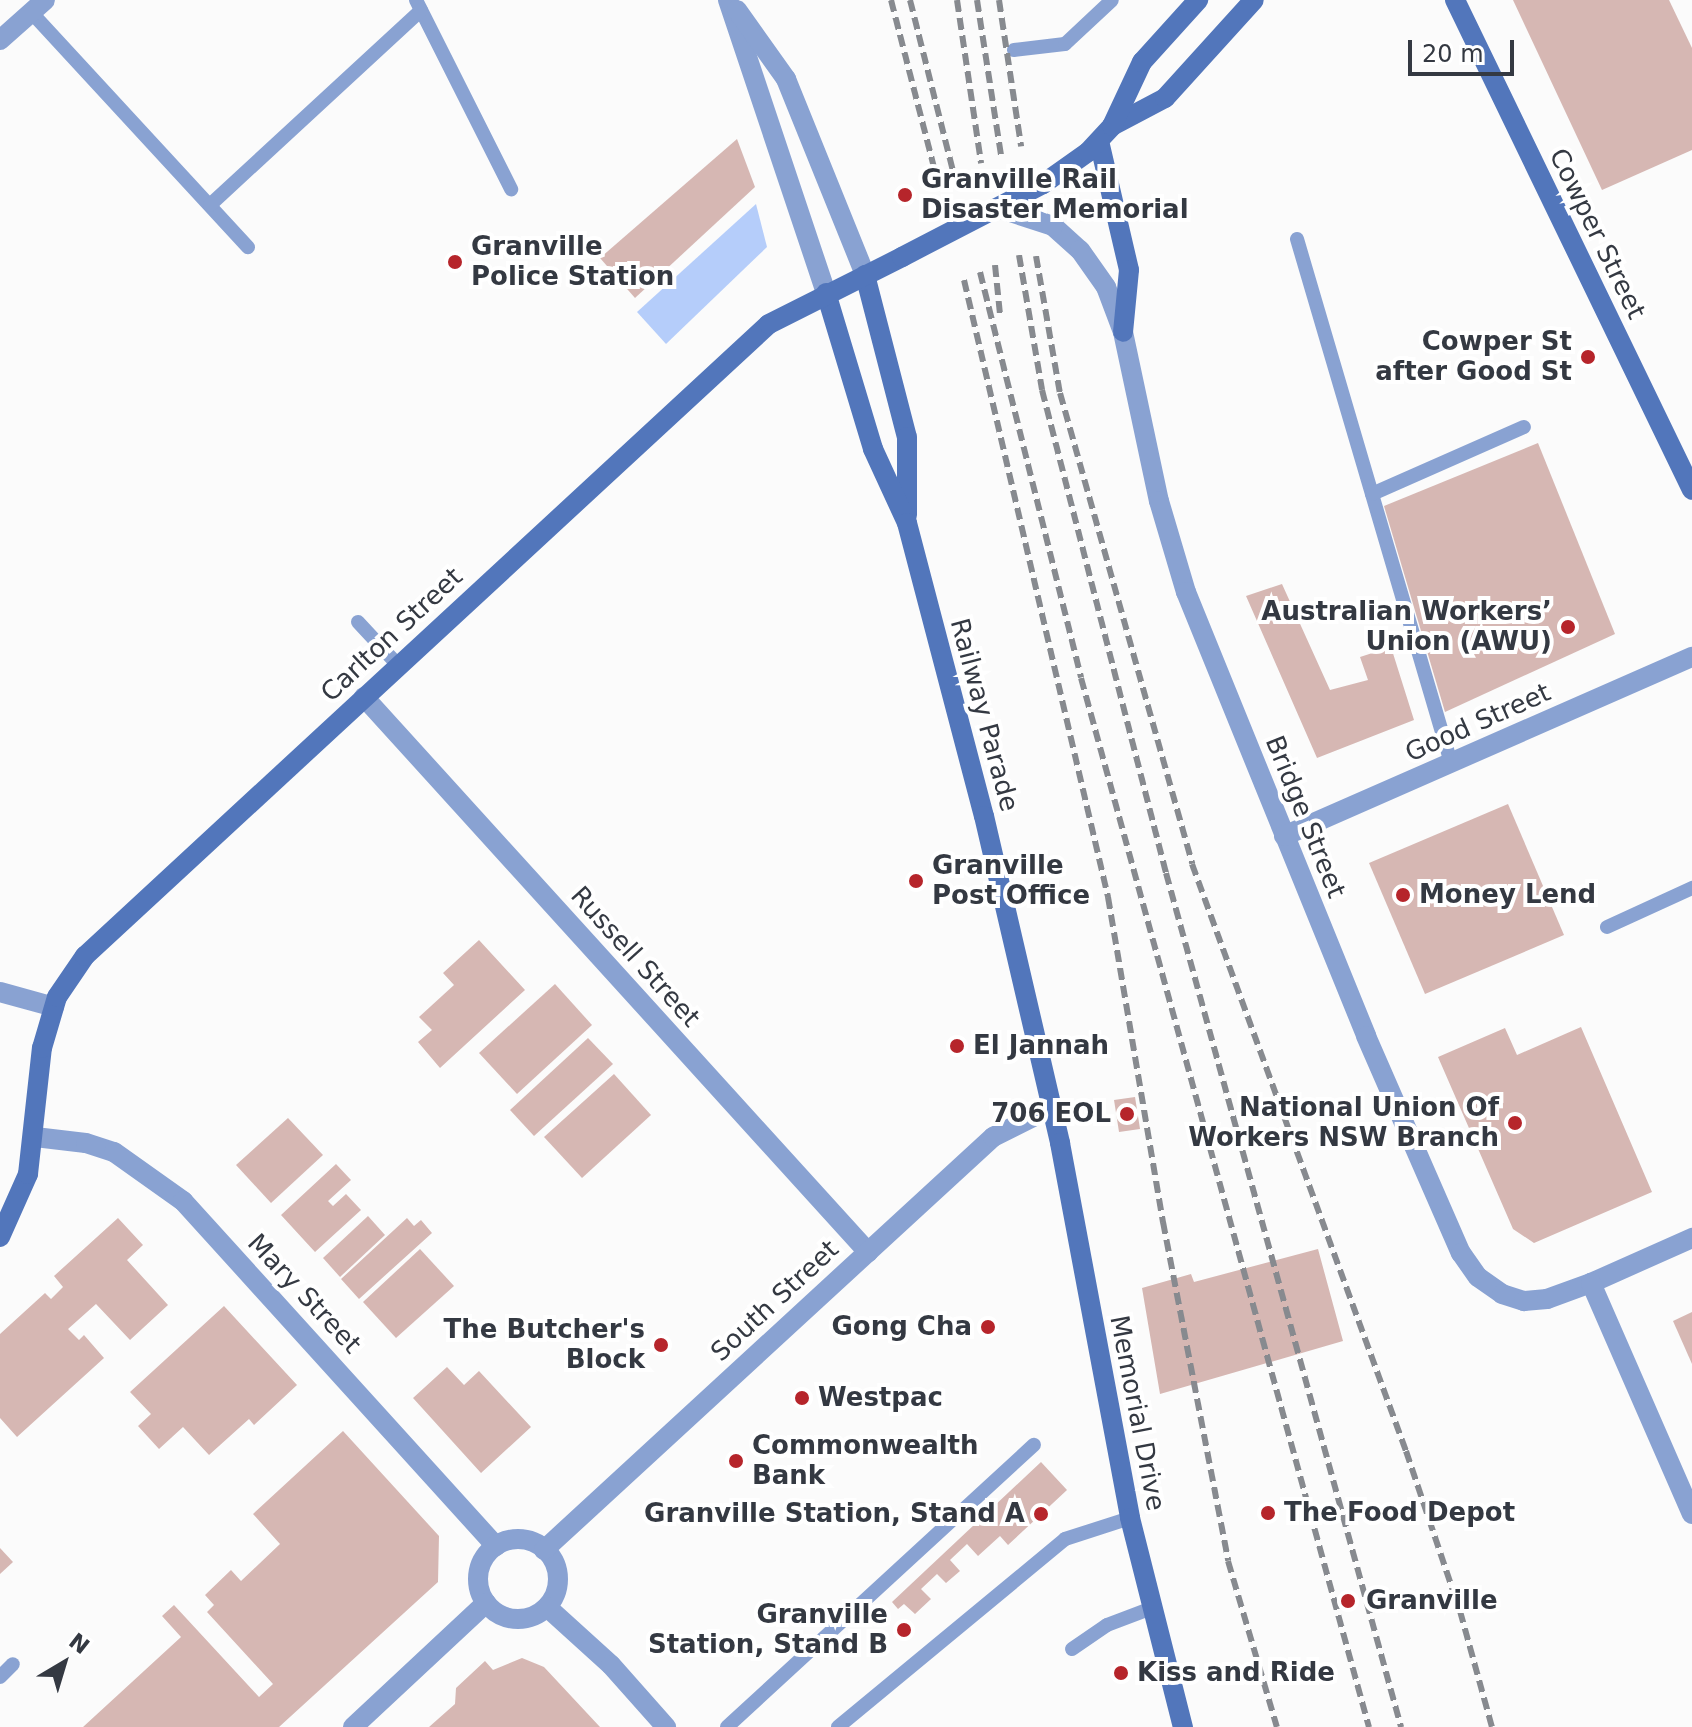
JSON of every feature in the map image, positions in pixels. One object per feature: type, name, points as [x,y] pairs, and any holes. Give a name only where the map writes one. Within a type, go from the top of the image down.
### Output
[{"type":"main road","points":[[1123,332],[1129,270],[1105,134],[1142,62],[1198,0]]},
{"type":"main road","name":"Carlton Street","points":[[0,1237],[16,1212],[35,1137],[42,1048],[54,1007],[85,956],[769,324],[1043,184],[1105,134],[1165,98],[1254,0]]},
{"type":"main road","name":"Cowper Street","points":[[1455,0],[1692,490]]},
{"type":"main road","name":"Railway Parade","points":[[865,275],[907,437],[907,523]]},
{"type":"main road","name":"Railway Parade","points":[[826,293],[873,449],[907,523],[1053,1107]]},
{"type":"main road","name":"Memorial Drive","points":[[1053,1107],[1130,1518],[1183,1727]]},
{"type":"street","name":"Railway Parade","points":[[729,0],[786,79],[865,275]]},
{"type":"street","name":"Railway Parade","points":[[729,0],[826,293]]},
{"type":"street","points":[[0,40],[38,6]]},
{"type":"street","name":"Bridge Street","points":[[998,208],[1053,226],[1093,266],[1123,332],[1171,551],[1284,836],[1449,1228],[1478,1277],[1502,1294],[1524,1301],[1547,1299],[1591,1283]]},
{"type":"street","name":"Good Street","points":[[1284,836],[1692,657]]},
{"type":"street","name":"Russell Street","points":[[364,697],[868,1252]]},
{"type":"street","points":[[0,992],[54,1007]]},
{"type":"street","name":"South Street","points":[[544,1550],[993,1137],[1053,1107]]},
{"type":"street","name":"Mary Street","points":[[35,1137],[86,1143],[114,1152],[183,1201],[496,1546]]},
{"type":"street","points":[[1692,1238],[1591,1283],[1692,1514]]},
{"type":"street","points":[[520,1540],[544,1550],[557,1578],[547,1607],[518,1619],[486,1603],[479,1592],[480,1566],[496,1546],[520,1540]]},
{"type":"street","points":[[353,1727],[486,1603]]},
{"type":"street","points":[[547,1607],[611,1665],[666,1727]]},
{"type":"lane","points":[[1014,50],[1065,44],[1112,0]]},
{"type":"lane","points":[[210,205],[419,5],[511,189]]},
{"type":"lane","points":[[38,6],[248,247]]},
{"type":"lane","points":[[1297,239],[1451,763]]},
{"type":"lane","points":[[1372,494],[1524,427]]},
{"type":"lane","points":[[358,622],[398,665]]},
{"type":"lane","points":[[1607,927],[1692,888]]},
{"type":"lane","points":[[727,1727],[1034,1445]]},
{"type":"lane","points":[[838,1727],[1065,1539],[1130,1518]]},
{"type":"lane","points":[[1072,1649],[1107,1625],[1152,1608]]},
{"type":"lane","points":[[0,1677],[13,1664]]},
{"type":"shaded area","points":[[756,204],[767,247],[666,344],[637,312]]},
{"type":"building","points":[[1513,0],[1669,0],[1692,48],[1692,150],[1602,190]]},
{"type":"building","points":[[737,139],[755,187],[635,298],[600,258]]},
{"type":"building","points":[[1538,443],[1615,634],[1445,712],[1384,506]]},
{"type":"building","points":[[1282,584],[1330,690],[1368,680],[1360,657],[1391,647],[1414,720],[1317,758],[1246,596]]},
{"type":"building","points":[[1508,804],[1564,935],[1425,994],[1369,863]]},
{"type":"building","points":[[479,940],[525,990],[440,1068],[418,1042],[432,1030],[419,1017],[454,985],[443,973]]},
{"type":"building","points":[[555,984],[592,1025],[517,1094],[479,1053]]},
{"type":"building","points":[[1581,1027],[1652,1192],[1534,1243],[1513,1229],[1438,1057],[1505,1028],[1517,1055]]},
{"type":"building","points":[[588,1038],[613,1064],[534,1136],[510,1110]]},
{"type":"building","points":[[614,1074],[651,1115],[582,1178],[544,1137]]},
{"type":"building","name":"706 EOL","points":[[1135,1097],[1140,1129],[1119,1132],[1114,1100]]},
{"type":"building","points":[[288,1118],[323,1155],[271,1203],[236,1165]]},
{"type":"building","points":[[336,1164],[351,1180],[328,1201],[333,1206],[346,1194],[361,1210],[315,1252],[281,1215]]},
{"type":"building","points":[[368,1216],[385,1235],[340,1277],[323,1258]]},
{"type":"building","points":[[118,1218],[143,1245],[127,1260],[168,1305],[130,1340],[96,1304],[68,1329],[79,1340],[84,1335],[104,1358],[17,1437],[0,1418],[0,1334],[45,1293],[51,1299],[63,1287],[54,1276]]},
{"type":"building","points":[[407,1218],[414,1226],[421,1220],[432,1233],[359,1299],[341,1279]]},
{"type":"building","points":[[420,1249],[454,1286],[396,1338],[363,1302]]},
{"type":"building","points":[[1318,1249],[1343,1341],[1160,1394],[1142,1288],[1191,1274],[1194,1282]]},
{"type":"building","points":[[224,1306],[297,1385],[254,1425],[249,1419],[209,1455],[183,1427],[159,1449],[138,1426],[151,1414],[130,1392]]},
{"type":"building","points":[[1692,1312],[1692,1364],[1673,1321]]},
{"type":"building","points":[[447,1367],[464,1385],[479,1371],[531,1427],[481,1473],[413,1398]]},
{"type":"building","points":[[343,1431],[439,1536],[438,1582],[279,1727],[83,1727],[181,1637],[162,1616],[174,1605],[259,1697],[273,1684],[207,1612],[214,1605],[205,1595],[231,1570],[241,1581],[280,1544],[253,1514]]},
{"type":"building","points":[[1041,1462],[1067,1490],[1008,1545],[1000,1536],[978,1556],[967,1544],[950,1560],[960,1571],[946,1583],[937,1574],[921,1589],[931,1599],[915,1614],[904,1604],[898,1609],[892,1602]]},
{"type":"building","points":[[0,1548],[13,1562],[0,1574]]},
{"type":"building","points":[[522,1658],[544,1667],[600,1727],[429,1727],[455,1704],[456,1688],[485,1661],[493,1670]]},
{"type":"railway","points":[[891,0],[938,183]]},
{"type":"railway","points":[[910,0],[954,175]]},
{"type":"railway","points":[[957,0],[981,163]]},
{"type":"railway","points":[[977,0],[1001,155]]},
{"type":"railway","points":[[999,0],[1021,146]]},
{"type":"railway","points":[[1019,255],[1042,390],[1166,873],[1401,1727]]},
{"type":"railway","points":[[1036,256],[1060,393],[1192,864],[1406,1451],[1460,1611],[1492,1727]]},
{"type":"railway","points":[[995,265],[1000,314]]},
{"type":"railway","points":[[980,272],[1081,678],[1369,1727]]},
{"type":"railway","points":[[964,280],[1108,897],[1163,1222],[1228,1561],[1277,1727]]},
{"type":"place","name":"Granville Rail Disaster Memorial","points":[[905,195]]},
{"type":"place","name":"Granville Police Station","points":[[455,262]]},
{"type":"place","name":"Cowper St after Good St","points":[[1588,357]]},
{"type":"place","name":"Australian Workers’ Union (AWU)","points":[[1568,627]]},
{"type":"place","name":"Granville Post Office","points":[[916,881]]},
{"type":"place","name":"Money Lend","points":[[1403,895]]},
{"type":"place","name":"El Jannah","points":[[957,1046]]},
{"type":"place","name":"706 EOL","points":[[1127,1114]]},
{"type":"place","name":"National Union Of Workers NSW Branch","points":[[1515,1123]]},
{"type":"place","name":"Gong Cha","points":[[988,1327]]},
{"type":"place","name":"The Butcher's Block","points":[[661,1345]]},
{"type":"place","name":"Westpac","points":[[802,1398]]},
{"type":"place","name":"Commonwealth Bank","points":[[736,1461]]},
{"type":"place","name":"The Food Depot","points":[[1268,1513]]},
{"type":"place","name":"Granville Station, Stand A","points":[[1041,1514]]},
{"type":"place","name":"Granville","points":[[1348,1601]]},
{"type":"place","name":"Granville Station, Stand B","points":[[904,1630]]},
{"type":"place","name":"Kiss and Ride","points":[[1121,1673]]}]
